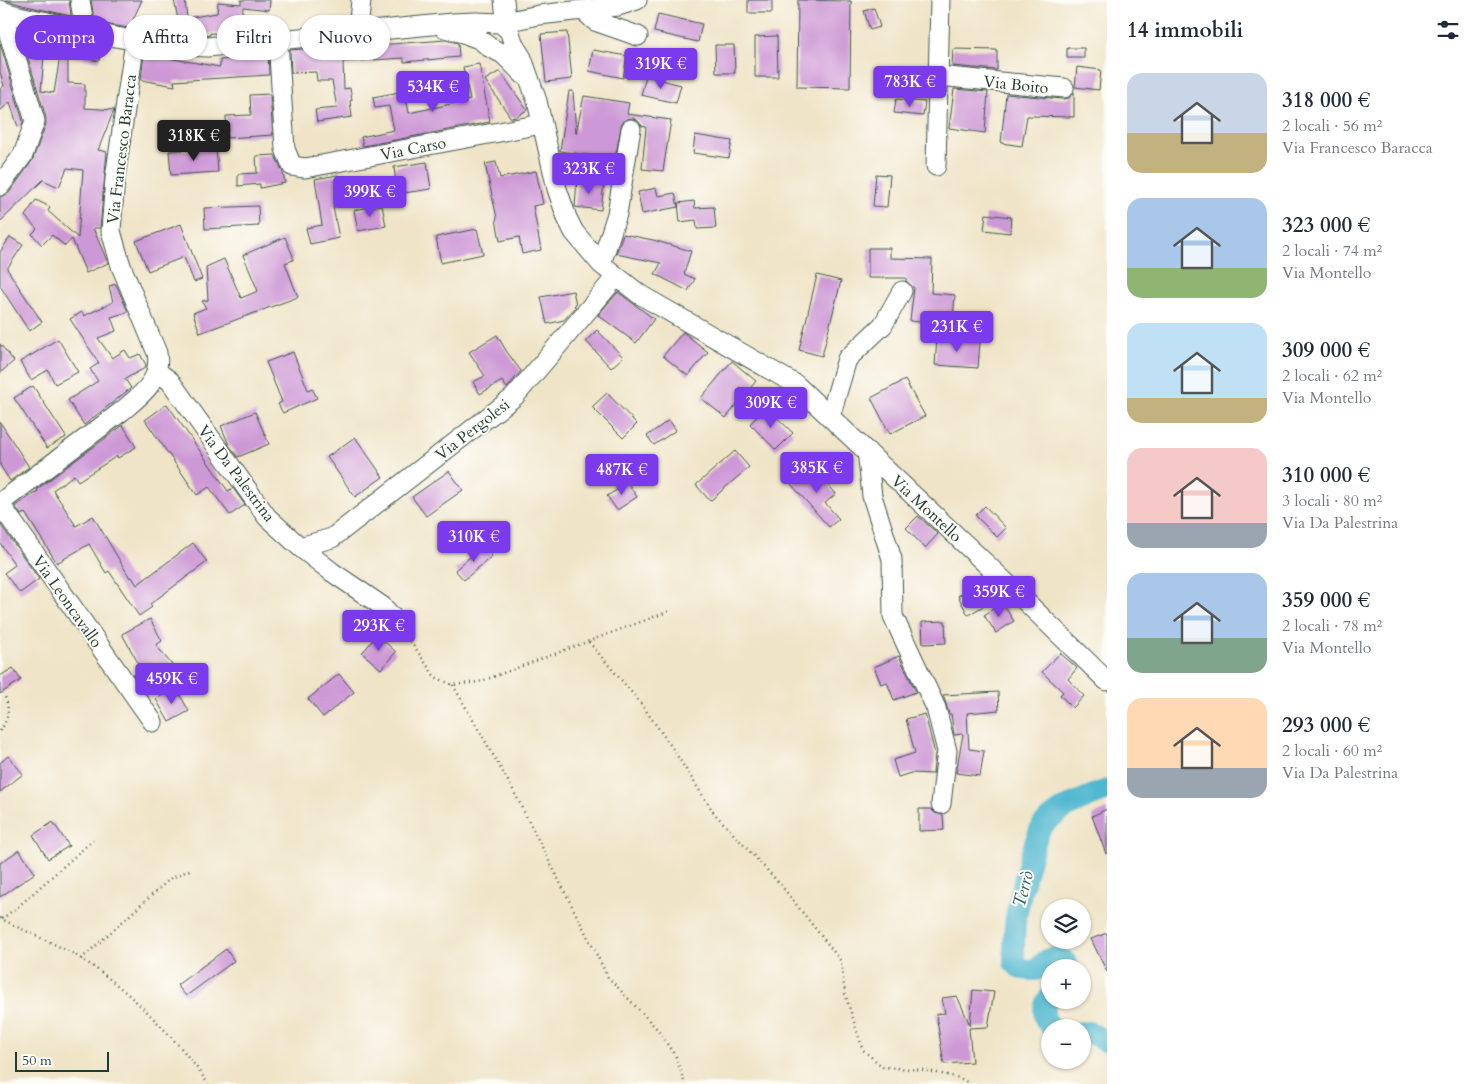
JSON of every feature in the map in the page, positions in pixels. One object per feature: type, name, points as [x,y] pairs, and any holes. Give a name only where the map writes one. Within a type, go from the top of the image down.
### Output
[{"type":"street","points":[[80,0],[82,15]]},
{"type":"street","points":[[359,15],[360,0]]},
{"type":"street","points":[[491,46],[483,35],[485,31],[506,21],[552,13],[618,6],[637,0]]},
{"type":"street","points":[[936,166],[940,0]]},
{"type":"street","points":[[0,186],[23,155],[35,121],[1,11]]},
{"type":"street","name":"Via Montello","points":[[1,11],[18,15]]},
{"type":"street","points":[[584,11],[595,21],[638,36]]},
{"type":"street","name":"Via Montello","points":[[390,29],[465,22],[506,21],[522,58],[537,101],[557,189],[567,218],[574,232],[601,264],[639,294],[787,379],[807,395],[1099,671],[1107,681]]},
{"type":"street","name":"Via Montello","points":[[428,26],[473,36],[510,60],[530,81]]},
{"type":"street","name":"Via Francesco Baracca","points":[[132,60],[116,178],[111,231],[121,266],[157,353],[158,372]]},
{"type":"street","name":"Via Carso","points":[[279,60],[285,149],[292,166],[305,168],[542,124]]},
{"type":"street","name":"Via Boito","points":[[938,76],[1064,88]]},
{"type":"street","points":[[601,264],[617,214],[631,129]]},
{"type":"street","name":"Via Pergolesi","points":[[300,547],[332,538],[514,397],[616,277]]},
{"type":"street","points":[[830,417],[847,360],[883,325],[902,291]]},
{"type":"street","points":[[0,503],[122,412],[140,395],[158,372]]},
{"type":"street","name":"Via Da Palestrina","points":[[158,372],[170,381],[267,517],[300,547],[332,572],[382,606],[397,622]]},
{"type":"street","points":[[867,451],[872,496],[892,559],[893,616],[936,708],[947,751],[941,804]]},
{"type":"street","name":"Via Leoncavallo","points":[[0,503],[153,722]]},
{"type":"path","points":[[397,622],[436,677],[452,685],[480,682],[670,611]]},
{"type":"path","points":[[589,642],[639,701],[669,743],[714,813],[780,884],[841,961],[845,994],[862,1050],[883,1068],[924,1070],[960,1078],[970,1084]]},
{"type":"path","points":[[452,685],[512,788],[608,977],[657,1029],[676,1057],[684,1084]]},
{"type":"path","points":[[0,731],[7,719],[9,709],[4,694]]},
{"type":"path","points":[[93,840],[20,905],[1,919],[81,959],[100,971],[131,997],[178,1044],[208,1084]]},
{"type":"path","points":[[81,959],[171,878],[190,870]]},
{"type":"building","points":[[5,0],[69,0],[71,15],[67,15]]},
{"type":"building","points":[[91,0],[142,0],[135,15],[124,15],[124,27],[114,26],[114,15],[93,15]]},
{"type":"building","points":[[174,0],[185,0],[187,15],[177,15]]},
{"type":"building","points":[[241,0],[270,0],[269,10],[243,7],[242,15],[217,15],[217,34],[210,33],[210,35],[207,36],[207,15],[205,15],[217,13],[218,2],[241,4]]},
{"type":"building","points":[[748,0],[772,0],[772,13],[748,13]]},
{"type":"building","points":[[798,0],[851,1],[850,88],[797,87]]},
{"type":"building","points":[[874,8],[880,27],[870,30],[864,11]]},
{"type":"building","points":[[658,14],[702,24],[698,42],[654,32]]},
{"type":"building","points":[[567,32],[572,79],[546,82],[541,34]]},
{"type":"building","points":[[777,36],[778,77],[755,77],[755,37]]},
{"type":"building","points":[[446,40],[458,43],[459,57],[404,62],[404,58],[390,59],[390,44]]},
{"type":"building","points":[[0,43],[23,121],[22,125],[18,127],[10,102],[0,111],[0,89],[4,86],[0,72]]},
{"type":"building","points":[[715,45],[734,45],[735,73],[716,73]]},
{"type":"building","points":[[1067,48],[1084,48],[1084,58],[1067,58]]},
{"type":"building","points":[[300,49],[300,60],[374,60],[343,62],[344,89],[350,88],[352,117],[317,122],[315,110],[337,108],[332,81],[317,81],[316,72],[291,73],[290,50]]},
{"type":"building","points":[[953,49],[997,50],[997,70],[952,66]]},
{"type":"building","points":[[593,50],[627,56],[623,78],[589,71]]},
{"type":"building","points":[[29,60],[44,60],[41,91],[54,93],[59,60],[68,60],[68,83],[85,84],[85,108],[114,110],[98,150],[107,152],[100,228],[93,228],[108,263],[86,273],[72,239],[65,246],[52,235],[42,245],[32,234],[37,229],[25,216],[36,200],[50,207],[48,211],[78,238],[83,170],[67,168],[59,187],[43,180],[0,222],[0,197],[9,193],[32,161],[46,124],[46,118]]},
{"type":"building","points":[[143,60],[179,60],[220,67],[220,60],[268,60],[269,75],[174,81],[175,86],[141,80]]},
{"type":"building","points":[[479,64],[490,122],[363,146],[361,137],[394,130],[389,106],[375,108],[373,97],[405,91],[409,113],[470,100],[463,67]]},
{"type":"building","points":[[1077,67],[1101,70],[1099,90],[1075,87]]},
{"type":"building","points":[[500,71],[527,110],[516,117],[511,118],[485,80]]},
{"type":"building","points":[[646,76],[681,85],[676,103],[641,95]]},
{"type":"building","points":[[954,89],[988,92],[985,133],[949,128]]},
{"type":"building","points":[[569,91],[573,91],[576,133],[584,96],[629,103],[627,114],[671,120],[663,171],[642,169],[646,127],[633,118],[622,122],[615,159],[560,151]]},
{"type":"building","points":[[1074,92],[1074,117],[1027,116],[1022,146],[1001,143],[1006,94],[1063,99],[1069,98]]},
{"type":"building","points":[[270,94],[273,135],[227,138],[226,116],[251,115],[250,95]]},
{"type":"building","points":[[896,99],[925,102],[923,116],[894,113]]},
{"type":"building","points":[[695,135],[732,141],[729,158],[693,153]]},
{"type":"building","points":[[216,148],[218,172],[171,175],[169,151]]},
{"type":"building","points":[[275,155],[285,183],[260,188],[260,184],[238,186],[238,174],[257,173],[256,156]]},
{"type":"building","points":[[427,162],[431,189],[397,194],[394,167]]},
{"type":"building","points":[[496,162],[500,178],[536,171],[543,204],[533,206],[541,250],[522,254],[519,237],[500,241],[485,164]]},
{"type":"building","points":[[876,174],[890,175],[887,207],[873,206]]},
{"type":"building","points":[[338,175],[343,205],[333,207],[339,238],[310,244],[306,228],[322,225],[315,179]]},
{"type":"building","points":[[577,180],[604,183],[601,210],[575,207]]},
{"type":"building","points":[[656,188],[658,196],[675,193],[678,207],[642,214],[638,192]]},
{"type":"building","points":[[694,201],[695,208],[714,207],[716,228],[697,229],[696,220],[680,222],[678,203]]},
{"type":"building","points":[[382,205],[386,226],[358,231],[354,210]]},
{"type":"building","points":[[258,206],[259,226],[205,229],[204,208]]},
{"type":"building","points":[[986,214],[1011,217],[1010,233],[984,230]]},
{"type":"building","points":[[181,224],[202,279],[194,282],[184,257],[148,271],[136,241]]},
{"type":"building","points":[[477,229],[483,254],[441,263],[436,237]]},
{"type":"building","points":[[623,234],[691,251],[684,274],[695,279],[688,291],[655,274],[661,263],[616,254]]},
{"type":"building","points":[[10,237],[23,245],[7,269],[42,322],[29,331],[0,286],[0,252]]},
{"type":"building","points":[[285,237],[293,260],[285,263],[298,297],[200,333],[193,313],[206,308],[202,301],[208,300],[206,267],[224,259],[241,298],[258,291],[243,255]]},
{"type":"building","points":[[868,248],[890,248],[890,258],[932,259],[931,293],[955,295],[953,320],[930,318],[930,323],[910,321],[914,288],[906,281],[906,278],[868,278]]},
{"type":"building","points":[[817,275],[841,281],[822,356],[799,350]]},
{"type":"building","points":[[116,284],[128,312],[111,317],[116,331],[98,338],[112,358],[125,350],[130,358],[140,354],[146,365],[145,368],[125,379],[131,388],[84,425],[68,400],[98,381],[90,369],[99,363],[70,319],[82,312],[84,316],[113,302],[109,286]]},
{"type":"building","points":[[573,291],[576,304],[574,306],[576,307],[564,320],[547,324],[541,297]]},
{"type":"building","points":[[618,292],[654,319],[636,343],[598,315]]},
{"type":"building","points":[[597,330],[623,357],[611,368],[586,341]]},
{"type":"building","points":[[683,332],[708,352],[688,376],[663,356]]},
{"type":"building","points":[[497,335],[521,371],[507,388],[502,381],[480,394],[473,382],[485,376],[469,352]]},
{"type":"building","points":[[937,338],[980,342],[978,368],[935,365]]},
{"type":"building","points":[[58,339],[78,372],[55,384],[48,370],[31,380],[20,362]]},
{"type":"building","points":[[0,344],[14,361],[0,373]]},
{"type":"building","points":[[293,352],[308,390],[312,388],[317,398],[283,413],[278,404],[282,402],[266,362]]},
{"type":"building","points":[[732,361],[756,381],[726,418],[701,398]]},
{"type":"building","points":[[905,380],[925,416],[890,434],[871,398]]},
{"type":"building","points":[[33,386],[66,437],[47,448],[14,398]]},
{"type":"building","points":[[607,393],[637,424],[623,438],[592,407]]},
{"type":"building","points":[[167,404],[228,491],[233,488],[245,505],[230,515],[209,487],[197,495],[145,420]]},
{"type":"building","points":[[766,407],[793,433],[776,450],[750,424]]},
{"type":"building","points":[[255,412],[269,444],[238,457],[229,445],[221,426]]},
{"type":"building","points":[[669,420],[676,430],[654,445],[647,436]]},
{"type":"building","points":[[0,422],[29,467],[10,481],[0,465]]},
{"type":"building","points":[[123,425],[136,447],[118,458],[117,456],[78,481],[74,475],[53,490],[76,526],[93,516],[130,578],[132,577],[137,585],[193,543],[207,562],[150,604],[152,607],[139,616],[109,571],[106,573],[89,544],[57,563],[25,513],[21,515],[15,506],[38,491],[37,489]]},
{"type":"building","points":[[355,437],[383,477],[355,497],[327,457]]},
{"type":"building","points":[[735,451],[749,467],[710,501],[696,485]]},
{"type":"building","points":[[813,466],[836,494],[825,503],[839,519],[829,527],[791,484]]},
{"type":"building","points":[[449,471],[463,490],[426,516],[412,497]]},
{"type":"building","points":[[628,483],[637,497],[617,510],[607,496]]},
{"type":"building","points":[[985,506],[1006,528],[997,537],[975,515]]},
{"type":"building","points":[[918,516],[938,534],[925,548],[906,528]]},
{"type":"building","points":[[0,524],[39,579],[20,593],[4,573],[15,565],[0,543]]},
{"type":"building","points":[[483,546],[492,556],[464,580],[455,570]]},
{"type":"building","points":[[976,585],[987,604],[968,615],[958,596]]},
{"type":"building","points":[[1002,603],[1014,621],[996,633],[984,615]]},
{"type":"building","points":[[150,619],[162,641],[156,645],[172,665],[144,688],[134,675],[142,670],[122,634]]},
{"type":"building","points":[[945,621],[946,643],[923,644],[922,622]]},
{"type":"building","points":[[377,635],[396,652],[381,669],[362,653]]},
{"type":"building","points":[[1060,653],[1077,668],[1068,679],[1084,696],[1073,708],[1060,695],[1063,692],[1042,672]]},
{"type":"building","points":[[899,656],[916,692],[894,700],[887,682],[881,684],[874,667]]},
{"type":"building","points":[[13,668],[21,680],[0,694],[0,676]]},
{"type":"building","points":[[339,674],[354,692],[323,717],[308,699]]},
{"type":"building","points":[[176,688],[189,711],[169,722],[156,699]]},
{"type":"building","points":[[998,692],[999,710],[967,713],[969,749],[984,751],[980,776],[956,773],[963,734],[954,735],[951,714],[949,714],[943,695]]},
{"type":"building","points":[[925,714],[935,754],[933,774],[911,773],[898,777],[893,760],[915,753],[906,719]]},
{"type":"building","points":[[8,756],[23,774],[0,792],[0,763]]},
{"type":"building","points":[[919,809],[931,809],[935,813],[943,815],[944,830],[919,831]]},
{"type":"building","points":[[1107,809],[1107,853],[1106,854],[1092,816]]},
{"type":"building","points":[[53,822],[69,846],[48,859],[33,835]]},
{"type":"building","points":[[19,850],[35,873],[0,897],[0,863]]},
{"type":"building","points":[[1107,933],[1107,972],[1091,939]]},
{"type":"building","points":[[226,949],[234,961],[186,996],[177,985]]},
{"type":"building","points":[[973,990],[994,992],[988,1027],[969,1028],[972,1062],[944,1064],[936,1014],[945,1013],[942,998],[957,996],[970,1025]]},
{"type":"waterway","name":"Terrò","points":[[1041,966],[1036,970],[1021,969],[1014,962],[1015,924],[1019,903],[1039,831],[1049,819],[1065,809],[1107,790]]},
{"type":"waterway","name":"Terrò","points":[[1049,959],[1058,959]]},
{"type":"waterway","name":"Terrò","points":[[1044,1009],[1046,1019]]},
{"type":"waterway","name":"Terrò","points":[[1091,1033],[1107,1042]]}]
